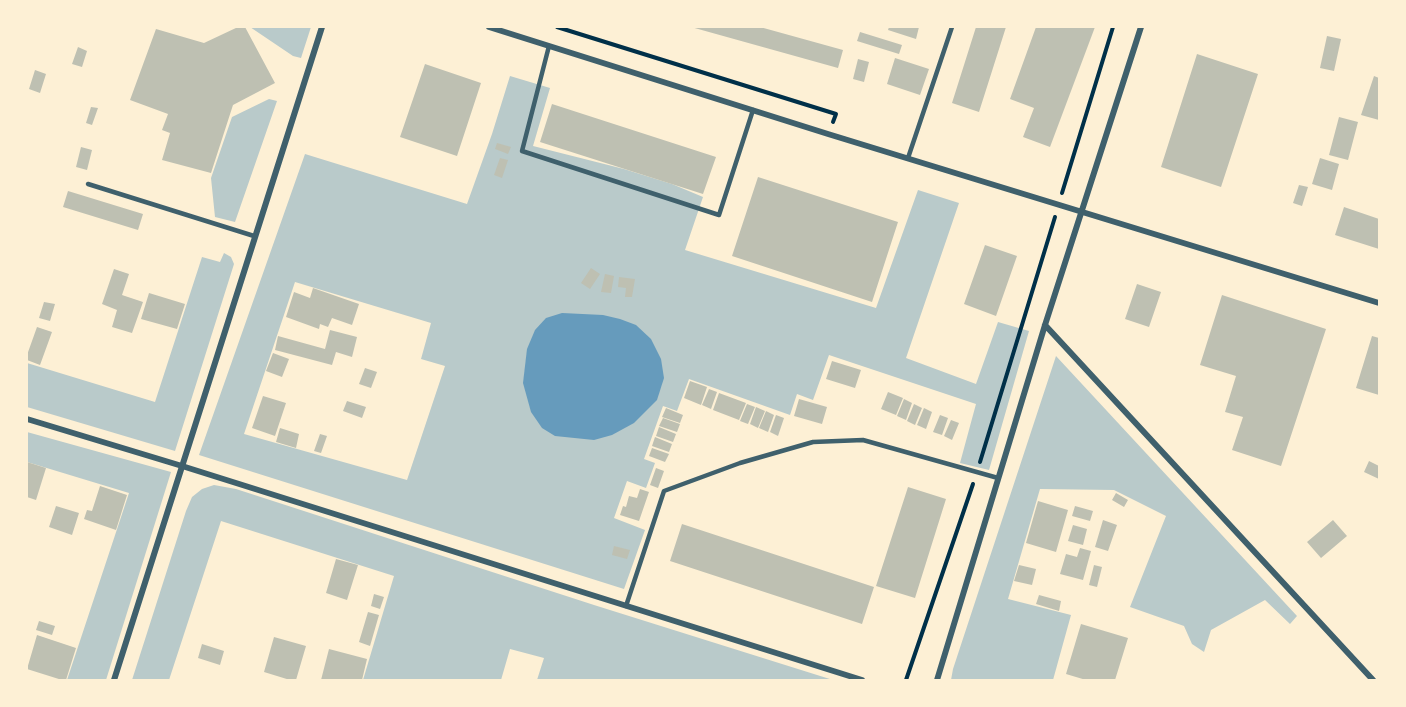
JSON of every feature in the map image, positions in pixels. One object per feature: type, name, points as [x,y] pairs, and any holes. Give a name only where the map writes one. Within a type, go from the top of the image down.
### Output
[{"type":"street","points":[[114,680],[322,27]]},
{"type":"street","points":[[489,27],[1379,303]]},
{"type":"street","points":[[937,680],[1045,325],[1141,27]]},
{"type":"street","points":[[1045,325],[1373,680]]},
{"type":"street","points":[[27,418],[862,680]]},
{"type":"lane","points":[[908,158],[952,27]]},
{"type":"lane","points":[[549,46],[522,151],[719,215],[753,110]]},
{"type":"lane","points":[[88,184],[254,236]]},
{"type":"lane","points":[[626,606],[664,491],[740,463],[813,442],[863,440],[998,478]]},
{"type":"path","points":[[557,27],[836,114],[828,134]]},
{"type":"path","points":[[906,680],[977,472],[1113,27]]},
{"type":"shaded area","points":[[250,27],[311,27],[301,58],[293,56]]},
{"type":"shaded area","points":[[510,76],[550,88],[533,146],[624,169],[672,184],[703,197],[685,250],[876,308],[918,190],[959,203],[906,358],[976,384],[998,322],[1029,331],[989,470],[960,463],[976,404],[829,355],[813,400],[797,394],[790,415],[689,379],[677,411],[663,406],[644,459],[655,463],[646,488],[627,481],[614,518],[645,530],[624,589],[199,455],[305,154],[467,204]],"holes":[[[295,282],[431,323],[421,359],[445,366],[407,480],[244,434]]]},
{"type":"shaded area","points":[[269,99],[277,101],[235,222],[215,217],[211,178],[232,117]]},
{"type":"shaded area","points":[[224,253],[231,257],[234,264],[175,451],[27,407],[27,363],[155,402],[202,257],[220,262]]},
{"type":"shaded area","points":[[1056,356],[1297,616],[1290,624],[1265,600],[1211,630],[1204,652],[1192,644],[1184,626],[1130,607],[1166,516],[1114,490],[1040,489],[1008,599],[1071,615],[1053,680],[951,680]]},
{"type":"shaded area","points":[[27,432],[171,472],[106,680],[67,680],[129,493],[27,462]]},
{"type":"shaded area","points":[[214,485],[236,489],[833,680],[537,680],[544,658],[510,649],[501,680],[363,680],[394,576],[221,521],[169,680],[132,680],[186,511],[192,497],[202,489]]},
{"type":"water","points":[[562,313],[603,315],[636,325],[651,339],[661,359],[664,378],[657,400],[634,423],[612,435],[594,440],[555,436],[542,428],[531,412],[523,383],[527,349],[535,330],[546,318]]},
{"type":"building","points":[[238,27],[245,27],[275,83],[233,105],[211,173],[162,160],[170,133],[162,130],[168,114],[130,100],[156,29],[204,43]]},
{"type":"building","points":[[691,27],[760,27],[843,50],[838,68]]},
{"type":"building","points":[[889,27],[919,27],[916,39],[888,30]]},
{"type":"building","points":[[976,27],[1006,27],[979,112],[952,103]]},
{"type":"building","points":[[1036,27],[1095,27],[1050,147],[1023,137],[1034,108],[1010,99]]},
{"type":"building","points":[[860,32],[902,45],[899,54],[857,41]]},
{"type":"building","points":[[1327,36],[1341,39],[1334,71],[1320,68]]},
{"type":"building","points":[[78,47],[87,51],[82,67],[72,64]]},
{"type":"building","points":[[1197,54],[1258,74],[1221,187],[1161,167]]},
{"type":"building","points":[[895,58],[929,69],[920,95],[887,84]]},
{"type":"building","points":[[858,59],[869,62],[864,82],[853,79]]},
{"type":"building","points":[[425,64],[481,83],[457,156],[400,137]]},
{"type":"building","points":[[35,70],[46,74],[40,93],[29,89]]},
{"type":"building","points":[[1374,76],[1379,78],[1379,120],[1361,115]]},
{"type":"building","points":[[552,104],[716,157],[703,194],[540,142]]},
{"type":"building","points":[[91,107],[98,108],[92,125],[86,123]]},
{"type":"building","points":[[1339,117],[1358,122],[1348,160],[1329,155]]},
{"type":"building","points":[[497,143],[511,147],[508,154],[495,149]]},
{"type":"building","points":[[81,147],[92,150],[87,170],[76,167]]},
{"type":"building","points":[[500,158],[508,160],[502,178],[494,175]]},
{"type":"building","points":[[1320,158],[1339,164],[1332,190],[1312,184]]},
{"type":"building","points":[[758,177],[898,222],[872,302],[732,256]]},
{"type":"building","points":[[1299,185],[1308,187],[1302,206],[1293,203]]},
{"type":"building","points":[[68,191],[143,214],[138,230],[63,207]]},
{"type":"building","points":[[1344,207],[1379,219],[1379,249],[1335,235]]},
{"type":"building","points":[[985,245],[1017,256],[996,316],[964,304]]},
{"type":"building","points":[[591,268],[600,274],[590,289],[581,283]]},
{"type":"building","points":[[114,269],[129,274],[122,295],[143,302],[132,333],[112,327],[117,310],[102,304]]},
{"type":"building","points":[[605,274],[614,276],[611,293],[601,292]]},
{"type":"building","points":[[619,277],[635,279],[632,297],[625,297],[626,288],[618,287]]},
{"type":"building","points":[[1137,284],[1161,292],[1149,327],[1125,319]]},
{"type":"building","points":[[313,288],[359,304],[352,325],[332,318],[328,327],[320,324],[319,329],[286,317],[294,292],[310,298]]},
{"type":"building","points":[[149,293],[185,304],[177,329],[141,319]]},
{"type":"building","points":[[1222,295],[1326,329],[1281,466],[1232,450],[1243,417],[1225,412],[1236,376],[1200,365]]},
{"type":"building","points":[[44,302],[55,304],[50,321],[39,318]]},
{"type":"building","points":[[37,327],[52,332],[40,365],[27,360]]},
{"type":"building","points":[[330,330],[357,337],[352,357],[336,352],[332,365],[275,350],[278,336],[325,349]]},
{"type":"building","points":[[1372,336],[1379,338],[1379,395],[1356,388]]},
{"type":"building","points":[[273,353],[289,359],[282,377],[266,371]]},
{"type":"building","points":[[832,361],[861,370],[855,388],[826,379]]},
{"type":"building","points":[[365,368],[377,372],[371,388],[359,384]]},
{"type":"building","points":[[690,381],[707,387],[701,405],[684,398]]},
{"type":"building","points":[[709,389],[717,392],[711,409],[702,405]]},
{"type":"building","points":[[888,392],[903,398],[896,415],[881,409]]},
{"type":"building","points":[[719,393],[746,403],[739,420],[713,410]]},
{"type":"building","points":[[263,396],[286,403],[275,436],[252,428]]},
{"type":"building","points":[[799,399],[827,407],[822,424],[794,416]]},
{"type":"building","points":[[904,399],[912,403],[906,420],[897,416]]},
{"type":"building","points":[[347,401],[366,407],[362,418],[343,411]]},
{"type":"building","points":[[747,404],[755,407],[748,424],[740,421]]},
{"type":"building","points":[[914,404],[922,408],[915,425],[907,421]]},
{"type":"building","points":[[756,407],[765,411],[758,428],[750,424]]},
{"type":"building","points":[[666,408],[683,415],[680,423],[662,417]]},
{"type":"building","points":[[924,408],[932,412],[926,429],[917,425]]},
{"type":"building","points":[[766,411],[774,415],[768,432],[759,428]]},
{"type":"building","points":[[776,415],[784,418],[778,436],[770,432]]},
{"type":"building","points":[[940,415],[948,418],[942,435],[933,432]]},
{"type":"building","points":[[663,418],[680,424],[677,432],[659,426]]},
{"type":"building","points":[[951,420],[959,423],[952,440],[944,436]]},
{"type":"building","points":[[659,427],[676,434],[673,442],[656,436]]},
{"type":"building","points":[[280,428],[299,434],[296,448],[276,442]]},
{"type":"building","points":[[320,434],[327,436],[321,453],[314,451]]},
{"type":"building","points":[[655,437],[672,444],[669,452],[652,446]]},
{"type":"building","points":[[652,448],[669,454],[665,462],[649,456]]},
{"type":"building","points":[[1369,461],[1379,466],[1379,479],[1364,472]]},
{"type":"building","points":[[27,462],[46,468],[36,500],[27,497]]},
{"type":"building","points":[[656,468],[664,471],[658,488],[650,485]]},
{"type":"building","points":[[100,486],[127,495],[116,530],[84,519],[87,510],[92,511]]},
{"type":"building","points":[[908,487],[946,499],[915,598],[876,586]]},
{"type":"building","points":[[640,489],[649,492],[639,521],[620,515],[623,506],[626,507],[629,496],[637,498]]},
{"type":"building","points":[[1116,493],[1128,500],[1124,507],[1112,500]]},
{"type":"building","points":[[1038,501],[1068,510],[1056,552],[1026,543]]},
{"type":"building","points":[[56,506],[79,513],[72,535],[49,527]]},
{"type":"building","points":[[1075,506],[1093,511],[1090,521],[1072,516]]},
{"type":"building","points":[[1103,520],[1117,525],[1108,551],[1095,547]]},
{"type":"building","points":[[1333,520],[1347,536],[1321,558],[1307,542]]},
{"type":"building","points":[[682,524],[874,587],[862,624],[670,561]]},
{"type":"building","points":[[1073,525],[1087,529],[1083,545],[1068,541]]},
{"type":"building","points":[[614,546],[630,550],[627,559],[612,555]]},
{"type":"building","points":[[1080,548],[1091,551],[1083,580],[1060,574],[1066,554],[1077,557]]},
{"type":"building","points":[[336,559],[358,565],[347,600],[326,593]]},
{"type":"building","points":[[1019,565],[1036,569],[1032,585],[1014,581]]},
{"type":"building","points":[[1094,565],[1102,567],[1097,587],[1089,585]]},
{"type":"building","points":[[374,594],[384,597],[380,609],[371,606]]},
{"type":"building","points":[[1039,595],[1061,601],[1059,611],[1036,604]]},
{"type":"building","points":[[368,612],[379,615],[370,646],[359,642]]},
{"type":"building","points":[[39,621],[55,626],[52,635],[36,630]]},
{"type":"building","points":[[1081,624],[1128,638],[1115,680],[1086,680],[1066,674]]},
{"type":"building","points":[[37,635],[76,648],[66,680],[27,669]]},
{"type":"building","points":[[274,637],[306,646],[296,680],[264,672]]},
{"type":"building","points":[[202,644],[224,651],[220,665],[198,658]]},
{"type":"building","points":[[329,649],[367,659],[362,680],[321,680]]}]
